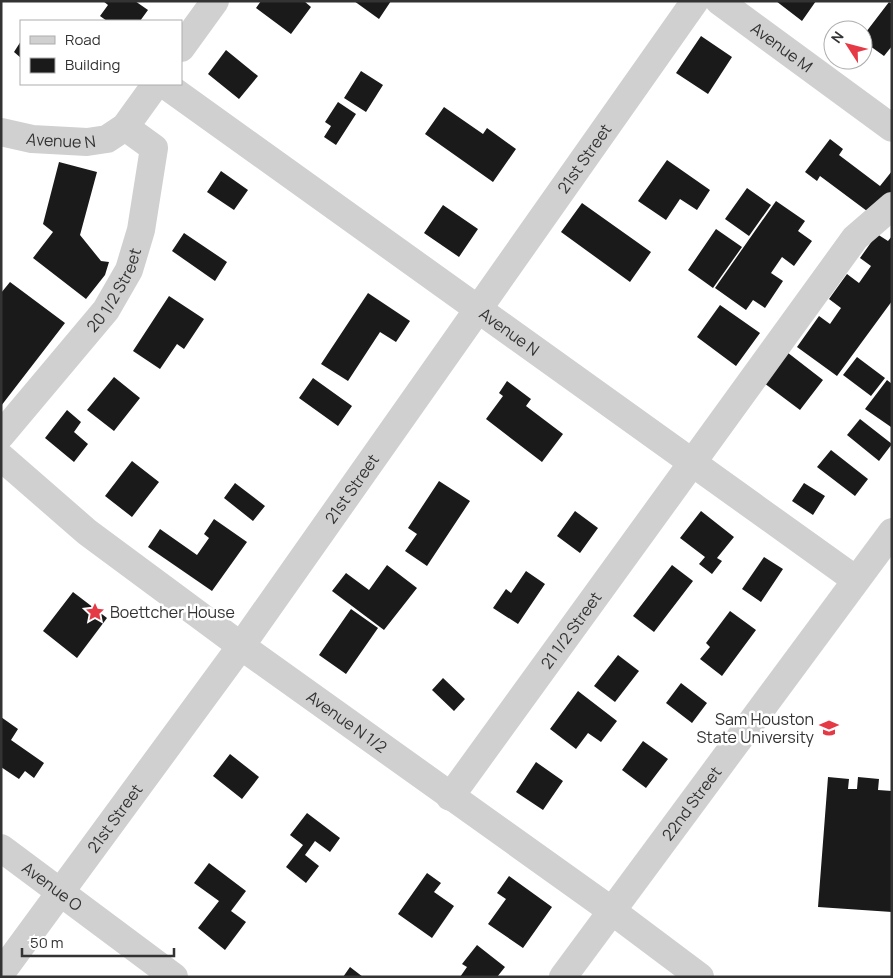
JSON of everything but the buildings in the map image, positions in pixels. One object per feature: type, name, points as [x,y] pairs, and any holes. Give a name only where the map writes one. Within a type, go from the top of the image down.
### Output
[{"type":"street","points":[[182,47],[215,1]]},
{"type":"street","name":"21st Street","points":[[1,973],[240,646],[695,1]]},
{"type":"street","name":"Avenue M","points":[[719,1],[892,128]]},
{"type":"street","name":"Avenue N","points":[[1,132],[32,139],[87,142],[107,139],[124,126],[155,85]]},
{"type":"street","name":"Avenue N","points":[[165,85],[856,580]]},
{"type":"street","name":"20 1/2 Street","points":[[1,436],[106,310],[129,270],[141,230],[154,148],[124,126]]},
{"type":"street","name":"21 1/2 Street","points":[[450,796],[855,238],[892,206]]},
{"type":"street","name":"Avenue N 1/2","points":[[1,457],[87,532],[240,646],[612,911],[700,977]]},
{"type":"street","name":"22nd Street","points":[[563,977],[892,532]]},
{"type":"street","name":"Avenue O","points":[[1,848],[174,977]]},
{"type":"place","name":"Boettcher House","points":[[95,612]]},
{"type":"place","name":"Sam Houston State University","points":[[829,728]]}]
